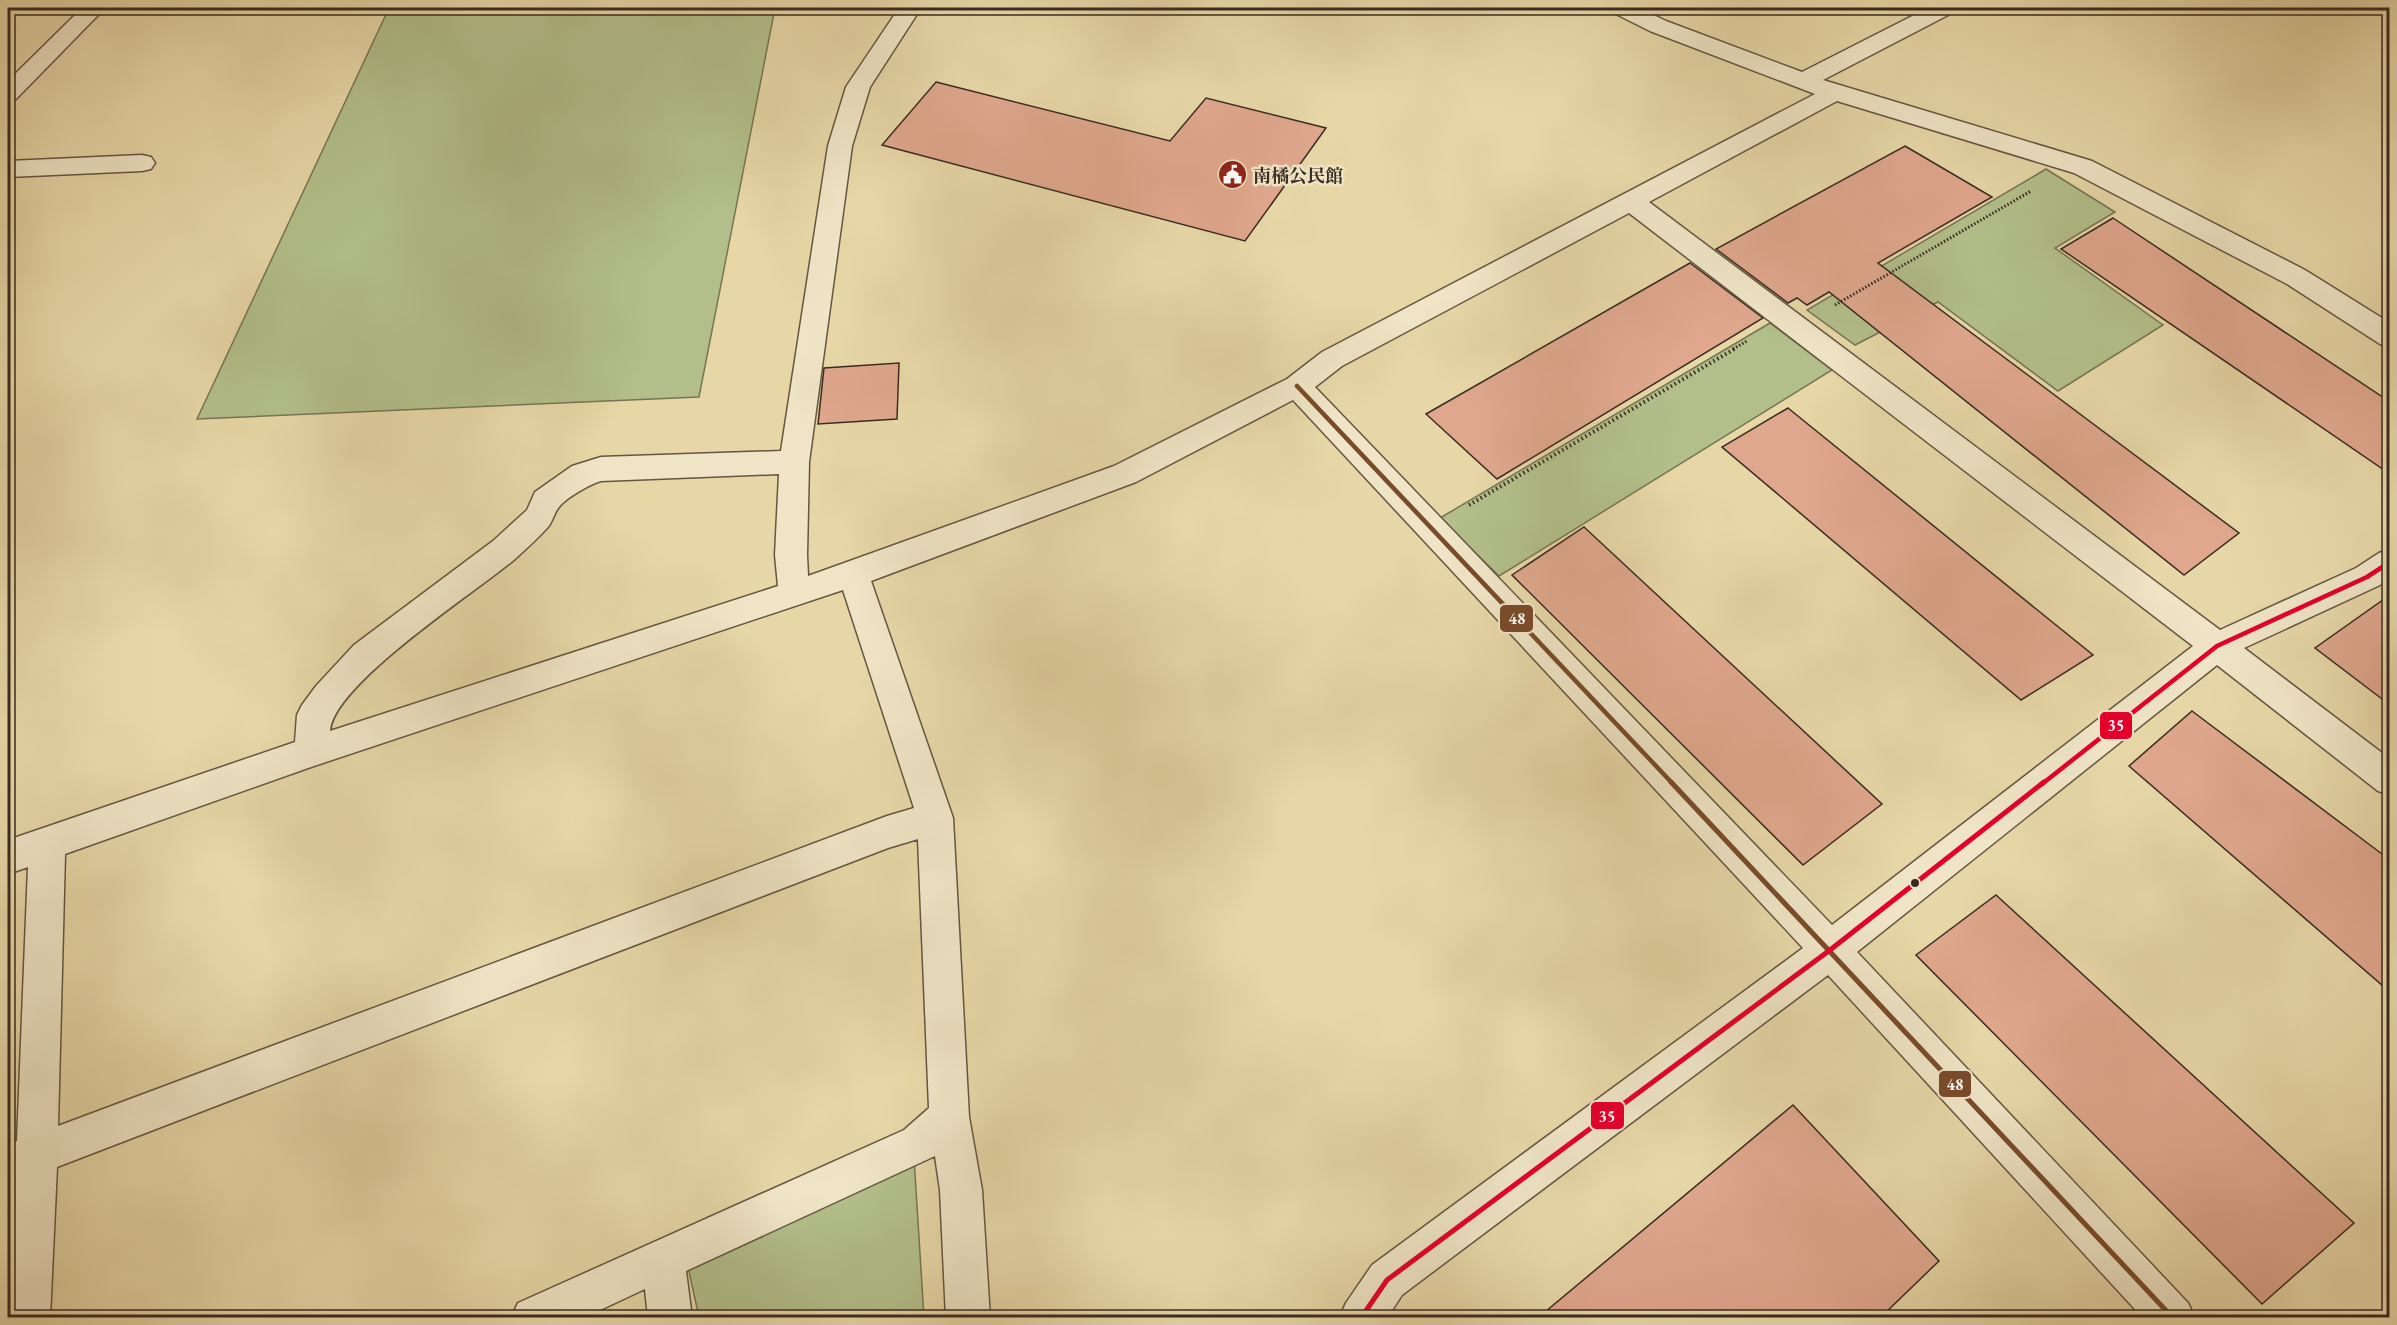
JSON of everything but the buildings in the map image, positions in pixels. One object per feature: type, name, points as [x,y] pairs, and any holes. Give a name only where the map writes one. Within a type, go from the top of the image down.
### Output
[{"type":"street","points":[[8,94],[94,8]]},
{"type":"street","points":[[794,592],[791,555],[794,462],[840,146],[858,87],[910,8]]},
{"type":"street","points":[[1622,8],[1658,26],[1835,93],[2083,167],[2296,277],[2390,337]]},
{"type":"street","points":[[1803,81],[1944,8]]},
{"type":"street","points":[[8,857],[311,752],[853,573],[1125,474],[1297,386],[1332,358],[1835,93]]},
{"type":"street","points":[[8,169],[142,163]]},
{"type":"street","points":[[1630,201],[2217,645],[2390,780]]},
{"type":"street","points":[[1297,386],[2173,1317]]},
{"type":"street","points":[[311,752],[314,715],[328,696],[366,655],[504,550],[539,517],[546,500],[575,479],[601,469],[794,462]]},
{"type":"street","points":[[1361,1317],[1387,1280],[1830,950],[2217,645],[2367,577],[2390,562]]},
{"type":"street","points":[[853,573],[935,818],[949,1117],[961,1190],[968,1317]]},
{"type":"street","points":[[22,1159],[887,831],[935,818]]},
{"type":"street","points":[[28,1317],[22,1159],[46,843]]},
{"type":"street","points":[[533,1317],[918,1144],[949,1117]]},
{"type":"street","points":[[663,1258],[670,1317]]},
{"type":"path","points":[[1830,308],[2033,190]]},
{"type":"path","points":[[1463,509],[1752,338]]},
{"type":"green space","points":[[389,8],[775,8],[699,397],[197,419]]},
{"type":"green space","points":[[2046,169],[2115,212],[2055,248],[2163,325],[2058,391],[1938,302],[1855,345],[1807,310]]},
{"type":"green space","points":[[1770,323],[1832,370],[1499,576],[1440,518]]},
{"type":"green space","points":[[914,1158],[924,1317],[699,1317],[688,1267]]},
{"type":"transit line","name":"48","points":[[1297,386],[1830,950],[2173,1318]]},
{"type":"transit line","name":"35","points":[[1361,1318],[1387,1280],[1830,950],[2217,646],[2367,577],[2390,562]]},
{"type":"place","name":"南橘公民館","points":[[1232,175]]}]
